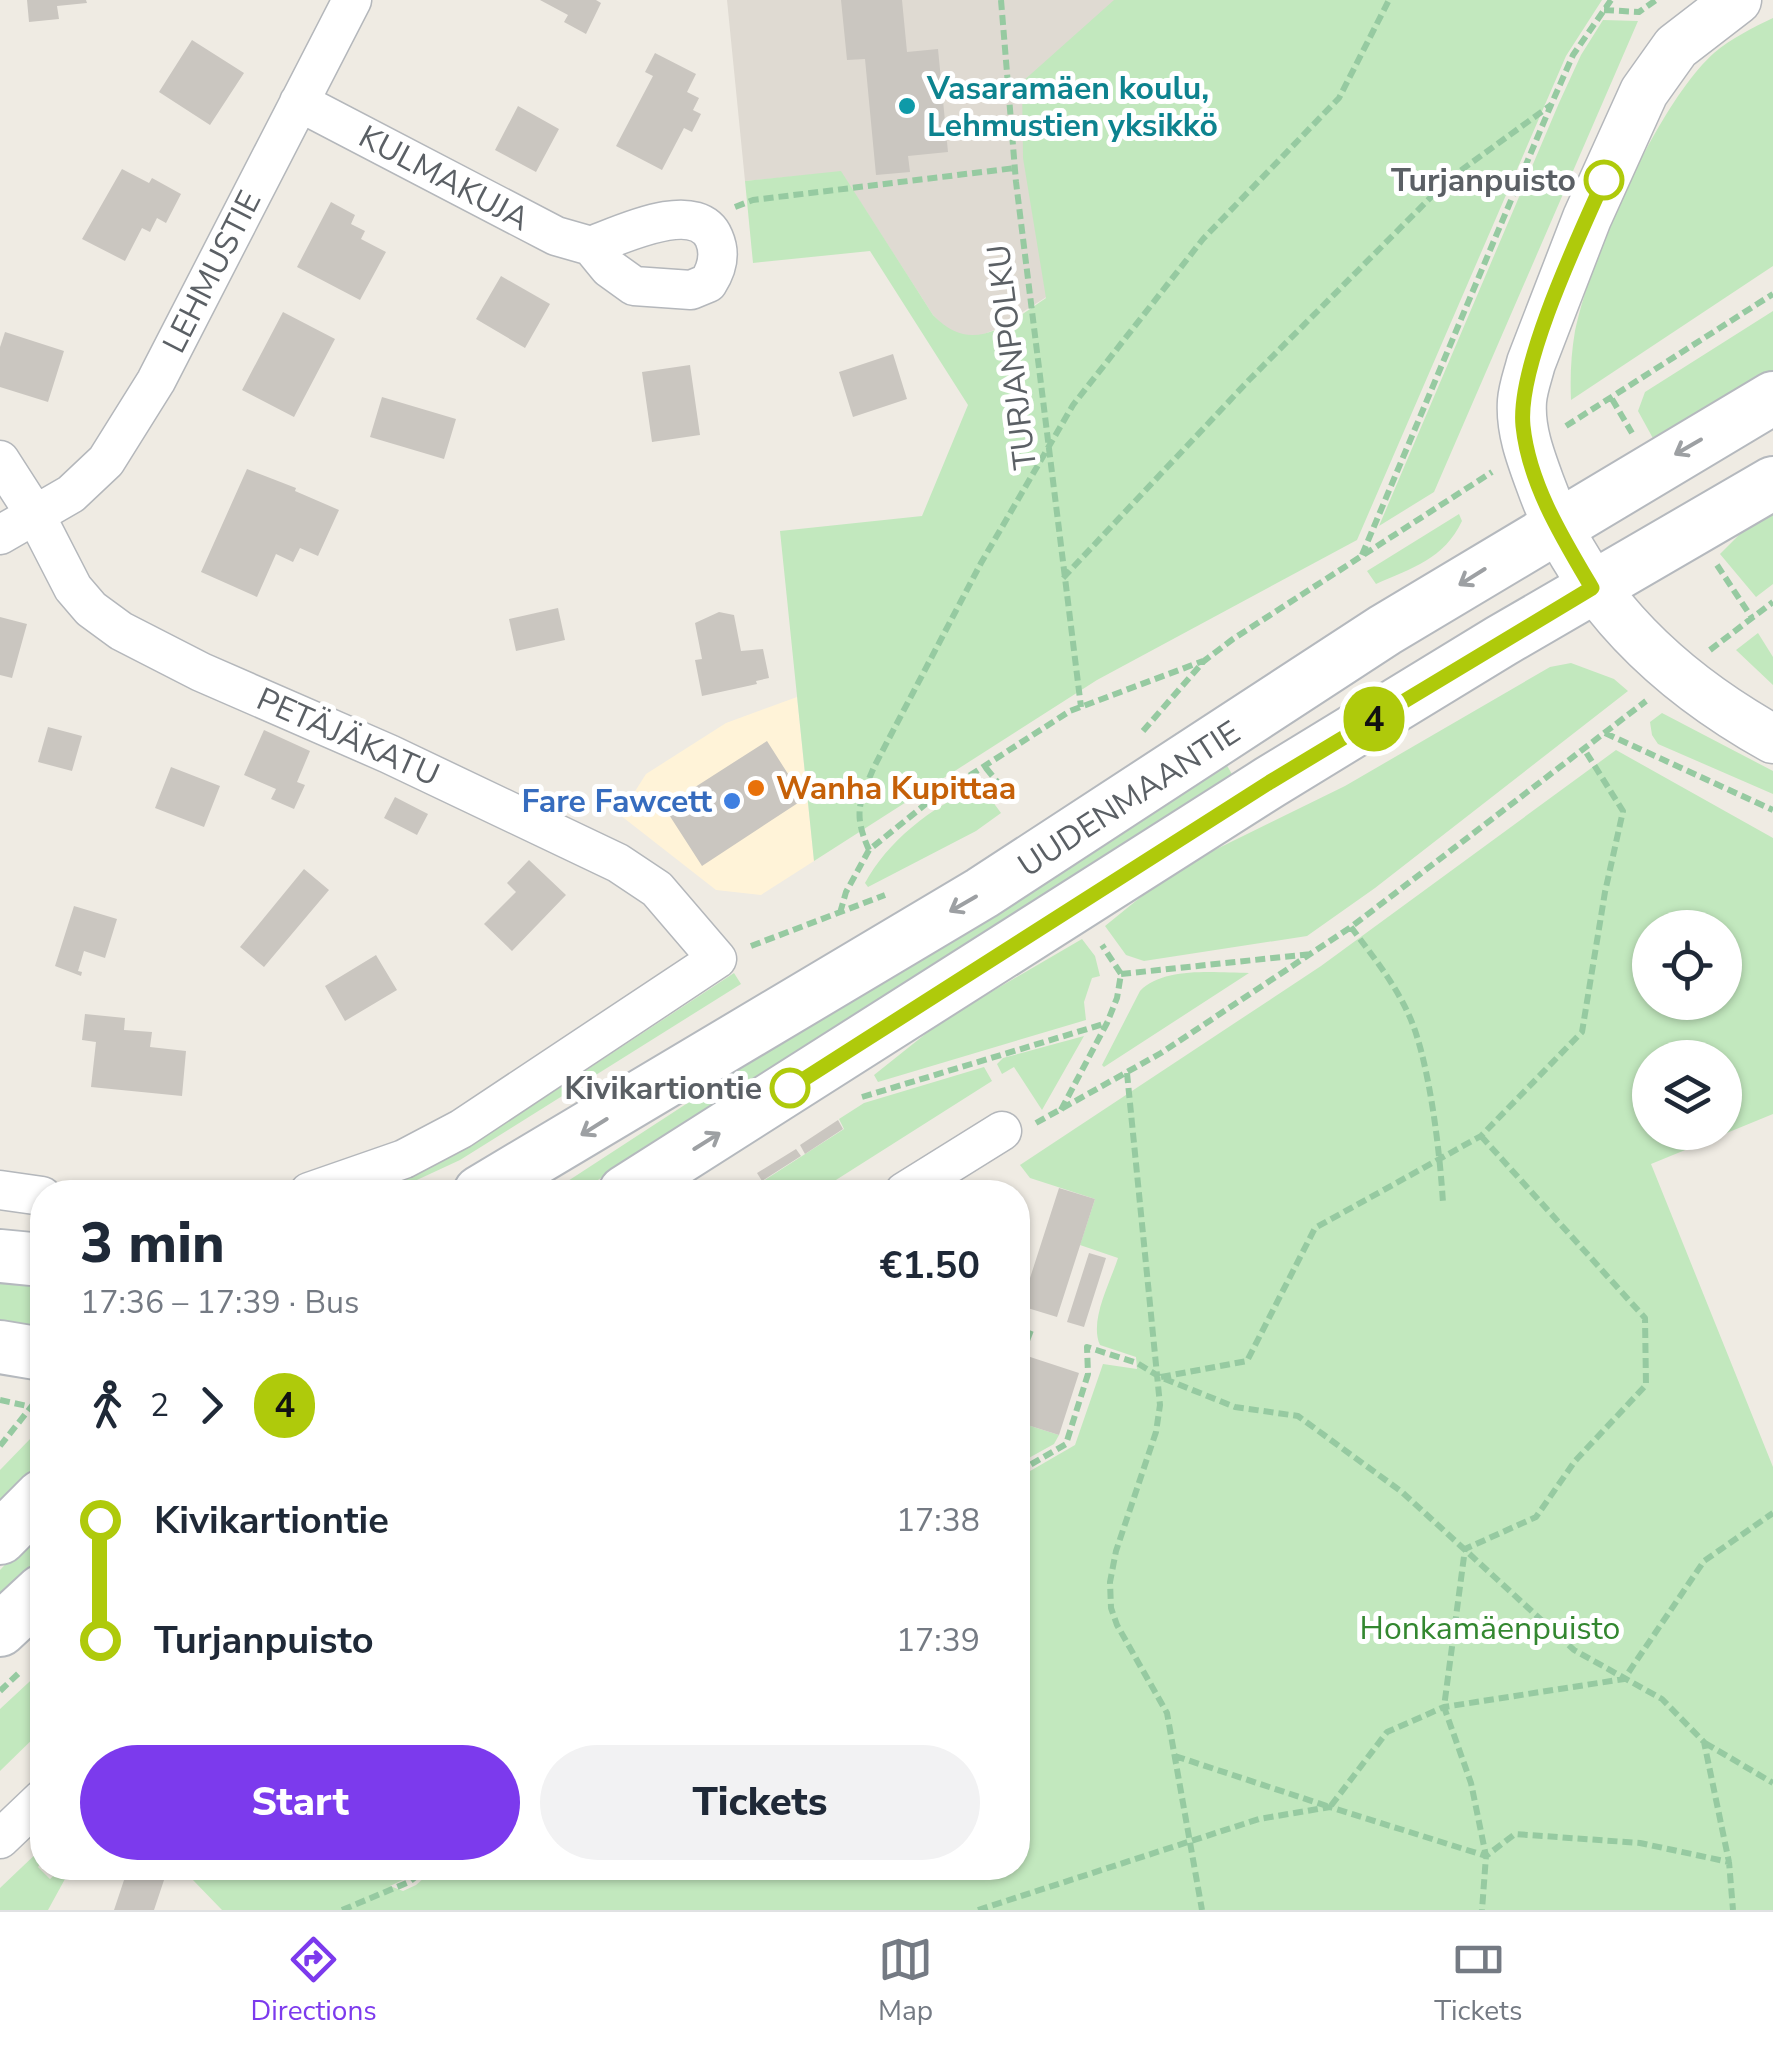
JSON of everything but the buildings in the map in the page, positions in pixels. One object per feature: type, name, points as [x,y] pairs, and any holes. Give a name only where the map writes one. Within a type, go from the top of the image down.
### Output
[{"type":"main road","name":"UUDENMAANTIE","points":[[500,1180],[982,894],[1385,630],[1773,398]]},
{"type":"main road","name":"UUDENMAANTIE","points":[[644,1180],[1270,782],[1773,483]]},
{"type":"main road","points":[[0,1256],[30,1259]]},
{"type":"main road","points":[[0,1348],[30,1352]]},
{"type":"main road","points":[[0,1538],[30,1508]]},
{"type":"main road","points":[[0,1630],[30,1602]]},
{"type":"street","name":"LEHMUSTIE","points":[[36,516],[71,494],[106,461],[126,430],[156,381],[352,0]]},
{"type":"street","points":[[1737,0],[1676,47],[1644,92],[1587,218],[1530,363],[1522,399],[1523,427],[1555,526],[1592,588],[1631,632],[1702,694],[1773,739]]},
{"type":"street","name":"KULMAKUJA","points":[[300,102],[556,236],[591,246],[608,268],[634,286],[691,290],[708,283],[718,256],[712,232],[700,222]]},
{"type":"street","points":[[591,246],[641,227],[681,218],[700,222]]},
{"type":"street","name":"PETÄJÄKATU","points":[[0,460],[36,516],[73,588],[91,609],[121,631],[201,672],[389,754],[618,863],[657,889],[718,959]]},
{"type":"street","points":[[0,535],[36,516]]},
{"type":"street","points":[[344,1180],[404,1159],[461,1130],[718,959]]},
{"type":"street","points":[[923,1180],[1002,1130]]},
{"type":"street","points":[[0,1190],[30,1194]]},
{"type":"street","points":[[0,1839],[30,1810]]},
{"type":"path","name":"TURJANPOLKU","points":[[1001,0],[1015,168],[1081,707]]},
{"type":"path","points":[[869,850],[857,822],[861,796],[874,767],[982,563],[1073,406],[1203,238],[1339,98],[1389,0]]},
{"type":"path","points":[[1361,556],[1573,55],[1611,0]]},
{"type":"path","points":[[1602,10],[1639,12],[1656,0]]},
{"type":"path","points":[[1064,578],[1250,380],[1449,179],[1551,105]]},
{"type":"path","points":[[700,222],[753,200],[1015,168]]},
{"type":"path","points":[[1575,420],[1773,294]]},
{"type":"path","points":[[840,913],[869,850],[928,802],[1081,707],[1204,661],[1456,495]]},
{"type":"path","points":[[1729,636],[1773,602]]},
{"type":"path","points":[[1138,737],[1204,661]]},
{"type":"path","points":[[1002,1130],[1031,1126],[1059,1113],[1312,954],[1645,702]]},
{"type":"path","points":[[1605,733],[1773,810]]},
{"type":"path","points":[[1160,1377],[1247,1361],[1315,1228],[1480,1136],[1582,1032],[1604,892],[1623,810],[1584,749]]},
{"type":"path","points":[[986,768],[1008,794]]},
{"type":"path","points":[[718,959],[900,889]]},
{"type":"path","points":[[1351,927],[1408,1012],[1440,1158],[1444,1202]]},
{"type":"path","points":[[1059,1113],[1117,998],[1121,974],[1102,945]]},
{"type":"path","points":[[1121,974],[1312,954]]},
{"type":"path","points":[[860,1098],[1107,1024]]},
{"type":"path","points":[[1127,1073],[1160,1377],[1156,1432],[1116,1551],[1110,1582],[1116,1625],[1166,1713],[1202,1910]]},
{"type":"path","points":[[1464,1548],[1536,1518],[1575,1461],[1646,1385],[1645,1318],[1480,1136]]},
{"type":"path","points":[[1030,1465],[1066,1444],[1088,1374],[1087,1348],[1137,1362],[1160,1377],[1236,1407],[1298,1416],[1402,1492],[1574,1650],[1662,1699],[1704,1742],[1773,1782]]},
{"type":"path","points":[[0,1400],[30,1407]]},
{"type":"path","points":[[0,1446],[30,1409]]},
{"type":"path","points":[[978,1910],[1259,1819],[1330,1806],[1387,1732],[1444,1707],[1624,1678],[1704,1562],[1773,1513]]},
{"type":"path","points":[[1464,1548],[1444,1707],[1471,1783],[1486,1856],[1482,1910]]},
{"type":"path","points":[[1704,1742],[1729,1862],[1733,1910]]},
{"type":"path","points":[[1175,1756],[1486,1856]]},
{"type":"path","points":[[1486,1856],[1515,1834],[1640,1843],[1729,1862]]},
{"type":"path","points":[[342,1910],[412,1880]]},
{"type":"shaded area","points":[[727,0],[1350,0],[1264,159],[996,329],[980,336],[963,337],[946,329],[933,315],[841,172],[745,181]]},
{"type":"shaded area","points":[[797,697],[814,861],[761,895],[716,890],[620,815],[646,774],[726,723]]},
{"type":"green space","name":"Turjanpuisto","points":[[1114,0],[1602,0],[1566,56],[1357,540],[1097,680],[814,861],[780,531],[922,516],[968,405],[870,251],[753,263],[745,181],[841,171],[933,315],[962,334],[976,335],[1004,326],[1046,298],[1023,158],[1022,82]]},
{"type":"green space","points":[[1773,18],[1773,266],[1571,400],[1575,331],[1583,300],[1611,224],[1649,144],[1693,76],[1714,53]]},
{"type":"green space","points":[[1603,20],[1638,21],[1434,492],[1379,526],[1559,103],[1581,55]]},
{"type":"green space","points":[[1773,311],[1773,376],[1655,442],[1638,411],[1645,392]]},
{"type":"green space","points":[[1773,509],[1773,584],[1756,597],[1720,554],[1754,520]]},
{"type":"green space","points":[[1459,514],[1462,521],[1446,545],[1414,567],[1376,584],[1367,571]]},
{"type":"green space","points":[[1758,633],[1773,657],[1773,685],[1736,650]]},
{"type":"green space","points":[[1571,663],[1614,679],[1628,691],[1375,888],[1307,936],[1144,961],[1126,955],[1105,926],[1174,870],[1345,786],[1550,667]]},
{"type":"green space","points":[[1662,713],[1773,771],[1773,794],[1658,744],[1650,722]]},
{"type":"green space","name":"Honkamäenpuisto","points":[[1616,750],[1773,838],[1773,1114],[1742,1127],[1742,1040],[1632,1040],[1632,1150],[1685,1150],[1651,1164],[1773,1467],[1773,1910],[222,1910],[193,1880],[403,1880],[390,1886],[403,1891],[422,1880],[1030,1880],[1030,1471],[1075,1445],[1103,1364],[1137,1369],[1136,1357],[1100,1345],[1097,1335],[1099,1314],[1118,1258],[1080,1245],[1095,1199],[1030,1178],[1020,1165],[1321,966]]},
{"type":"green space","points":[[1225,762],[1233,776],[598,1180],[569,1180],[835,1007]]},
{"type":"green space","points":[[974,789],[990,798],[1001,813],[976,831],[868,887],[865,883],[874,868],[898,840],[926,816]]},
{"type":"green space","points":[[1082,939],[1095,956],[1100,976],[1092,978],[1084,1002],[1086,1020],[878,1082],[874,1075],[943,1020]]},
{"type":"green space","points":[[734,973],[741,984],[460,1160],[417,1180],[390,1180],[453,1152],[515,1117]]},
{"type":"green space","points":[[1249,973],[1102,1065],[1140,991],[1150,983],[1177,974]]},
{"type":"green space","points":[[1084,1036],[1042,1110],[1014,1067],[1002,1074],[997,1064],[1003,1058]]},
{"type":"green space","points":[[984,1067],[992,1081],[836,1180],[765,1180],[844,1129],[839,1119],[864,1103]]},
{"type":"green space","points":[[0,1279],[30,1281],[30,1329],[0,1324]]},
{"type":"green space","points":[[1030,1426],[1059,1435],[1054,1444],[1030,1457]]},
{"type":"green space","points":[[30,1439],[30,1477],[0,1509],[0,1470]]},
{"type":"green space","points":[[30,1539],[30,1575],[0,1602],[0,1570]]},
{"type":"green space","points":[[30,1681],[30,1742],[0,1771],[0,1709]]},
{"type":"green space","points":[[30,1859],[30,1880],[64,1880],[48,1910],[0,1910],[0,1888]]},
{"type":"bus line","name":"4","points":[[790,1088],[1270,782],[1592,588],[1555,526],[1528,450],[1522,399],[1530,363],[1604,180]]},
{"type":"place","name":"Vasaramäen koulu, Lehmustien yksikkö","points":[[907,106]]},
{"type":"place","name":"Turjanpuisto","points":[[1604,180]]},
{"type":"place","name":"Wanha Kupittaa","points":[[756,788]]},
{"type":"place","name":"Fare Fawcett","points":[[732,801]]},
{"type":"place","name":"Kivikartiontie","points":[[790,1088]]}]
